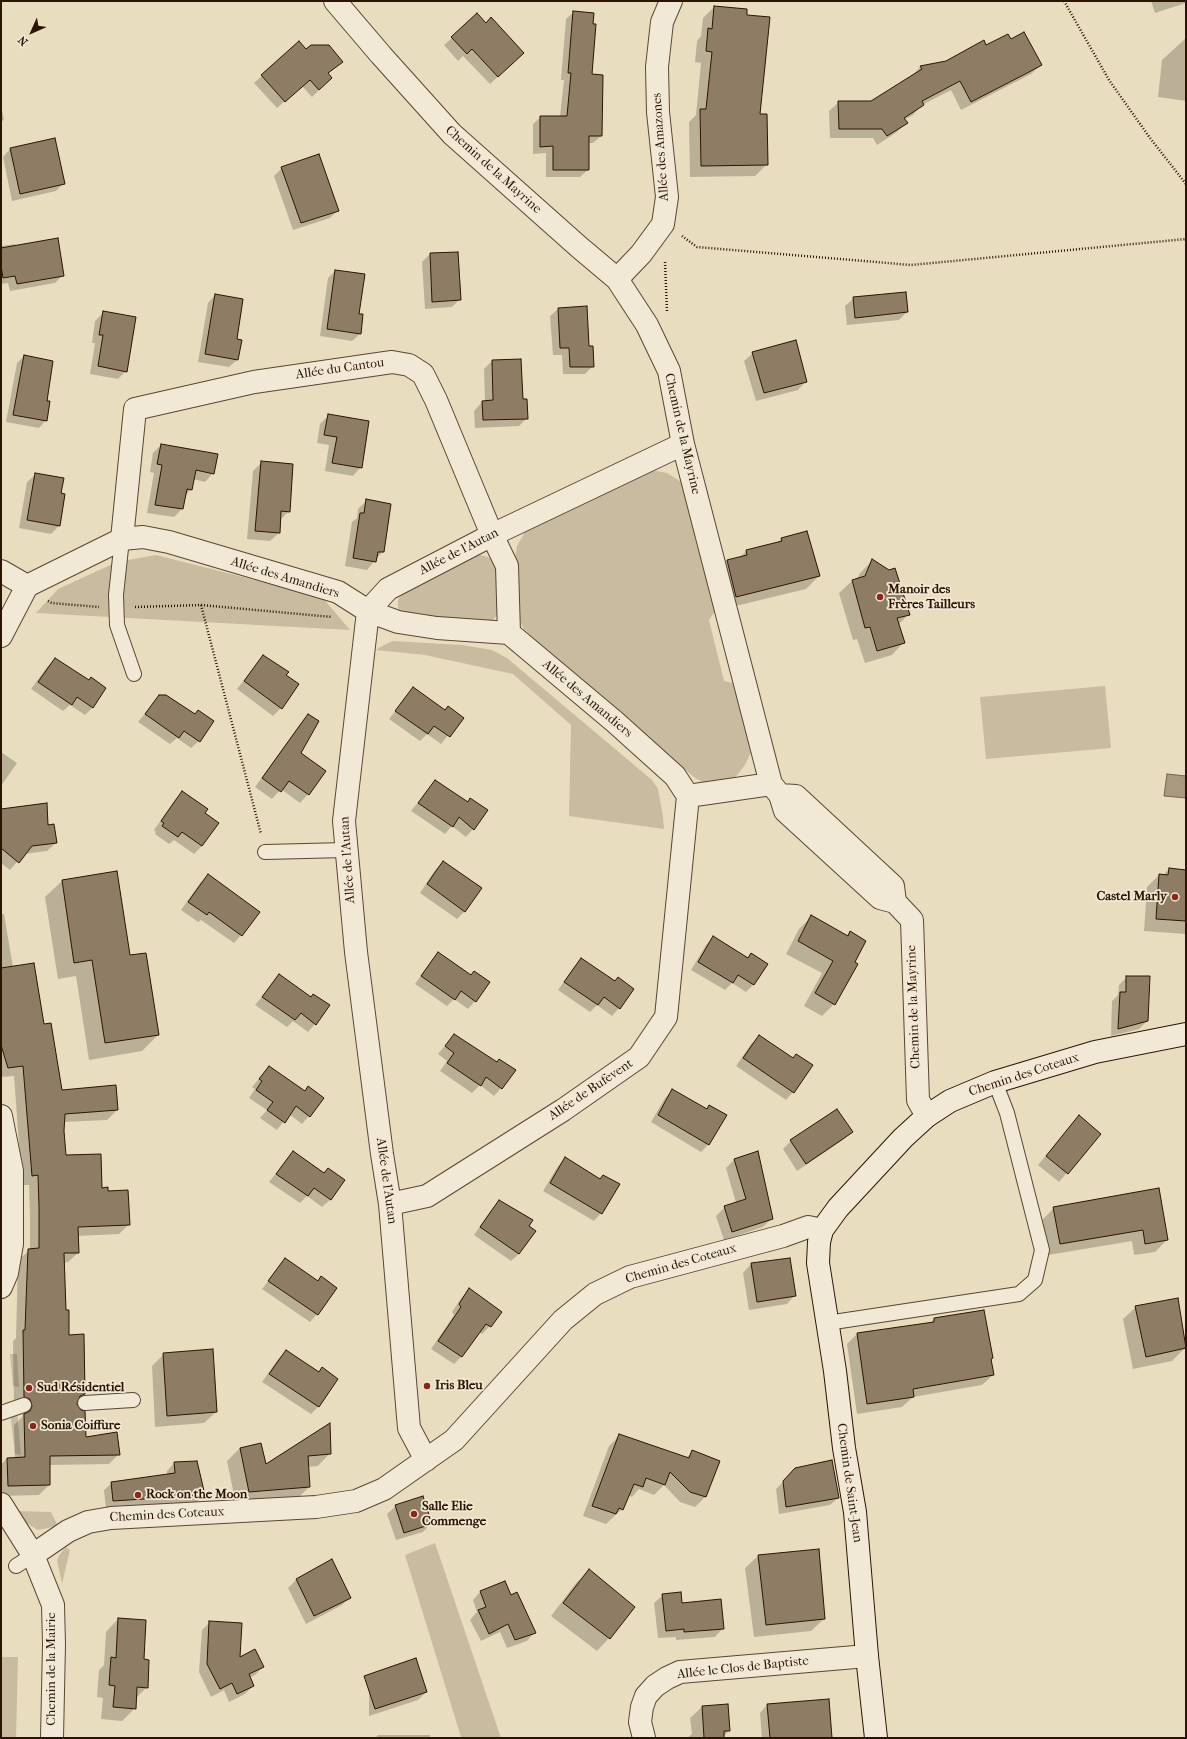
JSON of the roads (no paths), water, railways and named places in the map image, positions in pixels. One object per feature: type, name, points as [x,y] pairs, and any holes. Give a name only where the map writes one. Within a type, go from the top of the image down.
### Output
[{"type":"street","name":"Chemin de la Mayrine","points":[[335,1],[452,134],[617,279],[647,325],[669,372],[682,444],[776,789],[785,811],[880,898],[895,902],[912,920],[918,1100],[927,1116]]},
{"type":"street","name":"Allée des Amazones","points":[[617,279],[640,254],[663,224],[667,196],[658,112],[657,67],[662,22],[672,1]]},
{"type":"street","name":"Allée du Cantou","points":[[122,539],[135,409],[254,382],[392,362],[409,365],[423,374],[436,400],[492,534],[507,566],[509,633]]},
{"type":"street","name":"Allée de l'Autan","points":[[426,1460],[409,1428],[390,1204],[382,1154],[356,952],[344,821],[368,611],[388,589],[492,534],[682,444]]},
{"type":"street","name":"Allée des Amandiers","points":[[27,586],[122,539],[143,537],[169,542],[338,592],[368,611],[398,622],[437,628],[509,633],[615,722],[675,776],[688,796]]},
{"type":"street","points":[[1,571],[27,586],[1,636]]},
{"type":"street","points":[[688,796],[776,789]]},
{"type":"street","name":"Allée de Bufevent","points":[[390,1204],[427,1196],[563,1110],[639,1058],[666,1017],[688,796]]},
{"type":"street","name":"Chemin des Coteaux","points":[[25,1560],[68,1531],[88,1522],[111,1518],[316,1507],[356,1501],[384,1489],[454,1440],[564,1320],[595,1294],[630,1277],[783,1236],[808,1227],[822,1230],[838,1208],[902,1138],[927,1116],[950,1101],[995,1082],[1095,1052],[1186,1034]]},
{"type":"street","points":[[1,1116],[12,1171],[12,1244],[7,1273],[1,1287]]},
{"type":"street","name":"Chemin de Saint-Jean","points":[[822,1230],[819,1242],[818,1264],[844,1448],[855,1512],[867,1656],[876,1738]]},
{"type":"street","name":"Chemin de la Mairie","points":[[1,1504],[25,1560],[52,1604],[54,1644],[52,1738]]},
{"type":"street","name":"Allée le Clos de Baptiste","points":[[644,1738],[640,1722],[642,1707],[646,1696],[661,1682],[680,1672],[867,1656]]},
{"type":"lane","points":[[122,539],[116,595],[117,625],[134,674]]},
{"type":"lane","points":[[265,852],[346,850]]},
{"type":"lane","points":[[827,1323],[1019,1294],[1035,1280],[1042,1250],[1007,1113],[995,1082]]},
{"type":"lane","points":[[85,1403],[134,1400]]},
{"type":"lane","points":[[1,1413],[24,1405]]},
{"type":"place","name":"Manoir des Frères Tailleurs","points":[[880,597]]},
{"type":"place","name":"Castel Marly","points":[[1175,897]]},
{"type":"place","name":"Iris Bleu","points":[[427,1386]]},
{"type":"place","name":"Sud Résidentiel","points":[[29,1388]]},
{"type":"place","name":"Sonia Coiffure","points":[[33,1426]]},
{"type":"place","name":"Rock on the Moon","points":[[138,1495]]},
{"type":"place","name":"Salle Elie Commenge","points":[[414,1514]]}]
